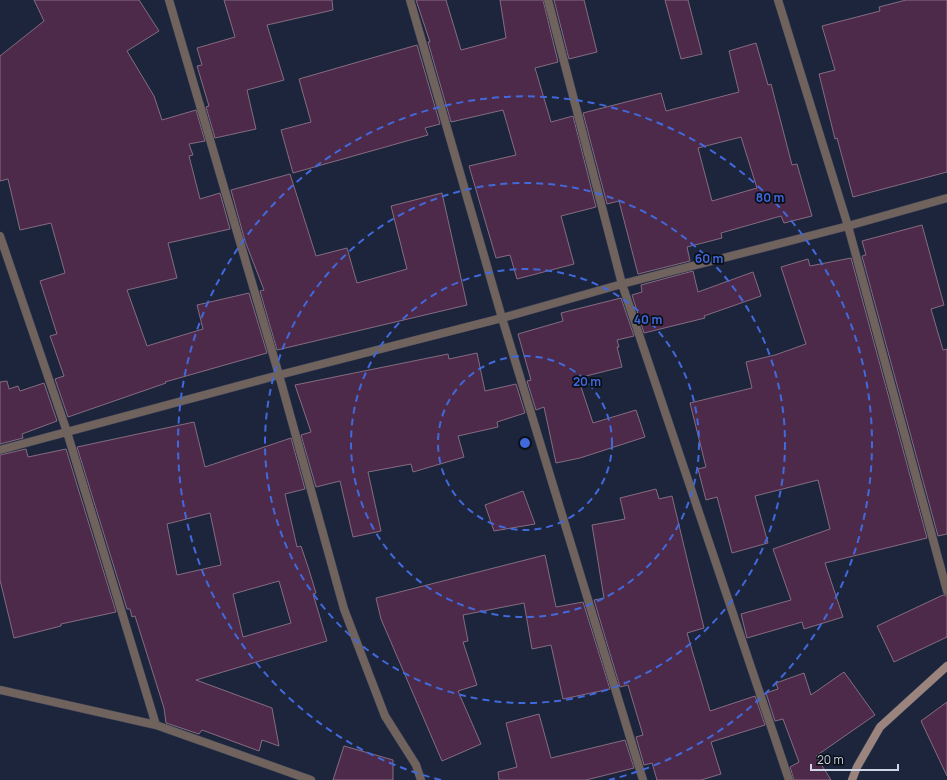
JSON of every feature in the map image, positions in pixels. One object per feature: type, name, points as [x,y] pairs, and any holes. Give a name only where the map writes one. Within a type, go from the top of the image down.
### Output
[{"type":"street","points":[[169,0],[279,375],[344,609],[385,716],[416,765],[421,780]]},
{"type":"street","points":[[410,0],[502,318],[643,780]]},
{"type":"street","points":[[548,0],[622,284],[789,780]]},
{"type":"street","points":[[778,0],[848,226],[947,591]]},
{"type":"street","points":[[0,450],[279,375],[502,318],[622,284],[848,226],[947,198]]},
{"type":"street","points":[[0,236],[67,432],[156,725]]},
{"type":"street","points":[[852,780],[857,766],[880,727],[947,666]]},
{"type":"street","points":[[0,690],[156,725],[311,780]]},
{"type":"building","points":[[34,0],[139,0],[159,31],[127,51],[154,96],[162,120],[196,110],[205,141],[189,144],[193,155],[189,156],[200,199],[220,193],[230,229],[168,243],[177,278],[127,290],[147,346],[203,329],[197,305],[249,293],[267,353],[165,382],[166,383],[68,417],[55,379],[64,376],[50,336],[57,334],[40,281],[65,273],[51,223],[20,230],[8,179],[0,181],[0,56],[44,21]]},
{"type":"building","points":[[224,0],[332,0],[333,10],[267,25],[284,80],[247,90],[256,129],[215,138],[206,107],[209,106],[197,66],[202,65],[197,48],[235,37]]},
{"type":"building","points":[[416,0],[446,0],[461,50],[506,38],[500,0],[543,0],[558,62],[535,68],[551,122],[573,116],[596,207],[561,216],[574,264],[517,279],[510,255],[496,258],[469,166],[516,155],[503,110],[451,122],[428,42],[430,42]]},
{"type":"building","points":[[554,0],[584,0],[597,52],[569,59]]},
{"type":"building","points":[[665,0],[688,0],[702,54],[681,59]]},
{"type":"building","points":[[906,0],[947,0],[947,172],[853,197],[837,138],[835,139],[819,74],[835,70],[822,26],[880,11],[879,7]]},
{"type":"building","points":[[756,43],[768,85],[771,84],[792,165],[797,164],[812,216],[784,223],[781,216],[721,233],[722,238],[687,247],[690,261],[638,274],[619,201],[607,204],[583,113],[661,93],[666,111],[739,92],[729,51]],"holes":[[[741,137],[757,188],[712,201],[698,148]]]},
{"type":"building","points":[[417,45],[440,124],[425,128],[428,135],[293,173],[281,130],[311,122],[299,79]]},
{"type":"building","points":[[290,174],[316,256],[347,248],[357,283],[407,269],[391,206],[442,193],[467,305],[277,350],[260,291],[264,290],[245,241],[231,190]]},
{"type":"building","points":[[922,225],[944,305],[931,309],[943,350],[947,349],[947,534],[938,536],[862,256],[866,255],[862,241]]},
{"type":"building","points":[[851,258],[927,538],[825,563],[843,617],[804,629],[802,622],[747,638],[741,614],[791,600],[773,549],[830,529],[818,480],[755,496],[768,543],[732,553],[717,497],[706,500],[698,469],[706,467],[690,403],[752,388],[746,362],[775,355],[806,344],[781,267],[808,259],[810,266]]},
{"type":"building","points":[[693,271],[698,292],[753,272],[761,296],[704,316],[705,318],[644,333],[632,295],[642,292],[641,285]]},
{"type":"building","points":[[621,298],[634,336],[617,340],[619,347],[617,347],[622,367],[578,378],[593,423],[636,410],[645,437],[580,458],[556,463],[544,407],[536,410],[527,381],[531,380],[518,334],[563,321],[561,313]]},
{"type":"building","points":[[477,353],[485,391],[516,384],[525,413],[497,422],[498,427],[458,436],[464,457],[413,472],[411,464],[368,472],[381,531],[353,537],[340,481],[316,487],[301,435],[311,432],[295,385],[448,354],[449,359]]},
{"type":"building","points":[[7,381],[9,389],[18,386],[20,391],[44,383],[57,421],[22,434],[23,438],[0,444],[0,382]]},
{"type":"building","points":[[194,422],[205,467],[291,438],[305,489],[285,494],[297,547],[301,546],[309,570],[316,593],[313,594],[327,641],[196,680],[272,708],[279,746],[262,740],[259,751],[202,730],[199,734],[166,723],[164,708],[135,616],[132,617],[130,609],[127,609],[77,447]],"holes":[[[210,513],[221,565],[177,575],[167,524]],[[279,581],[291,623],[243,637],[233,594]]]},
{"type":"building","points":[[26,449],[28,457],[66,449],[116,612],[61,624],[61,626],[14,638],[0,580],[0,455]]},
{"type":"building","points":[[656,489],[659,499],[672,496],[704,628],[687,633],[710,711],[755,696],[765,725],[711,742],[721,774],[701,780],[657,780],[652,763],[644,765],[636,737],[643,735],[628,685],[620,687],[594,600],[604,598],[592,525],[625,519],[620,498]]},
{"type":"building","points":[[523,491],[535,524],[494,531],[485,505]]},
{"type":"building","points":[[545,555],[556,607],[583,602],[610,689],[563,699],[551,645],[532,649],[524,603],[463,615],[468,641],[463,642],[477,685],[458,691],[481,744],[442,761],[381,619],[376,598]]},
{"type":"building","points":[[943,595],[947,596],[947,637],[894,662],[877,626]]},
{"type":"building","points":[[844,672],[875,715],[816,756],[831,780],[794,780],[790,767],[799,762],[783,719],[775,721],[766,693],[778,689],[776,683],[804,673],[811,695]]},
{"type":"building","points":[[947,702],[947,776],[921,721]]},
{"type":"building","points":[[539,714],[551,758],[625,740],[634,768],[586,780],[499,780],[498,772],[517,767],[506,723]]},
{"type":"building","points":[[344,746],[393,760],[393,780],[333,780]]}]
